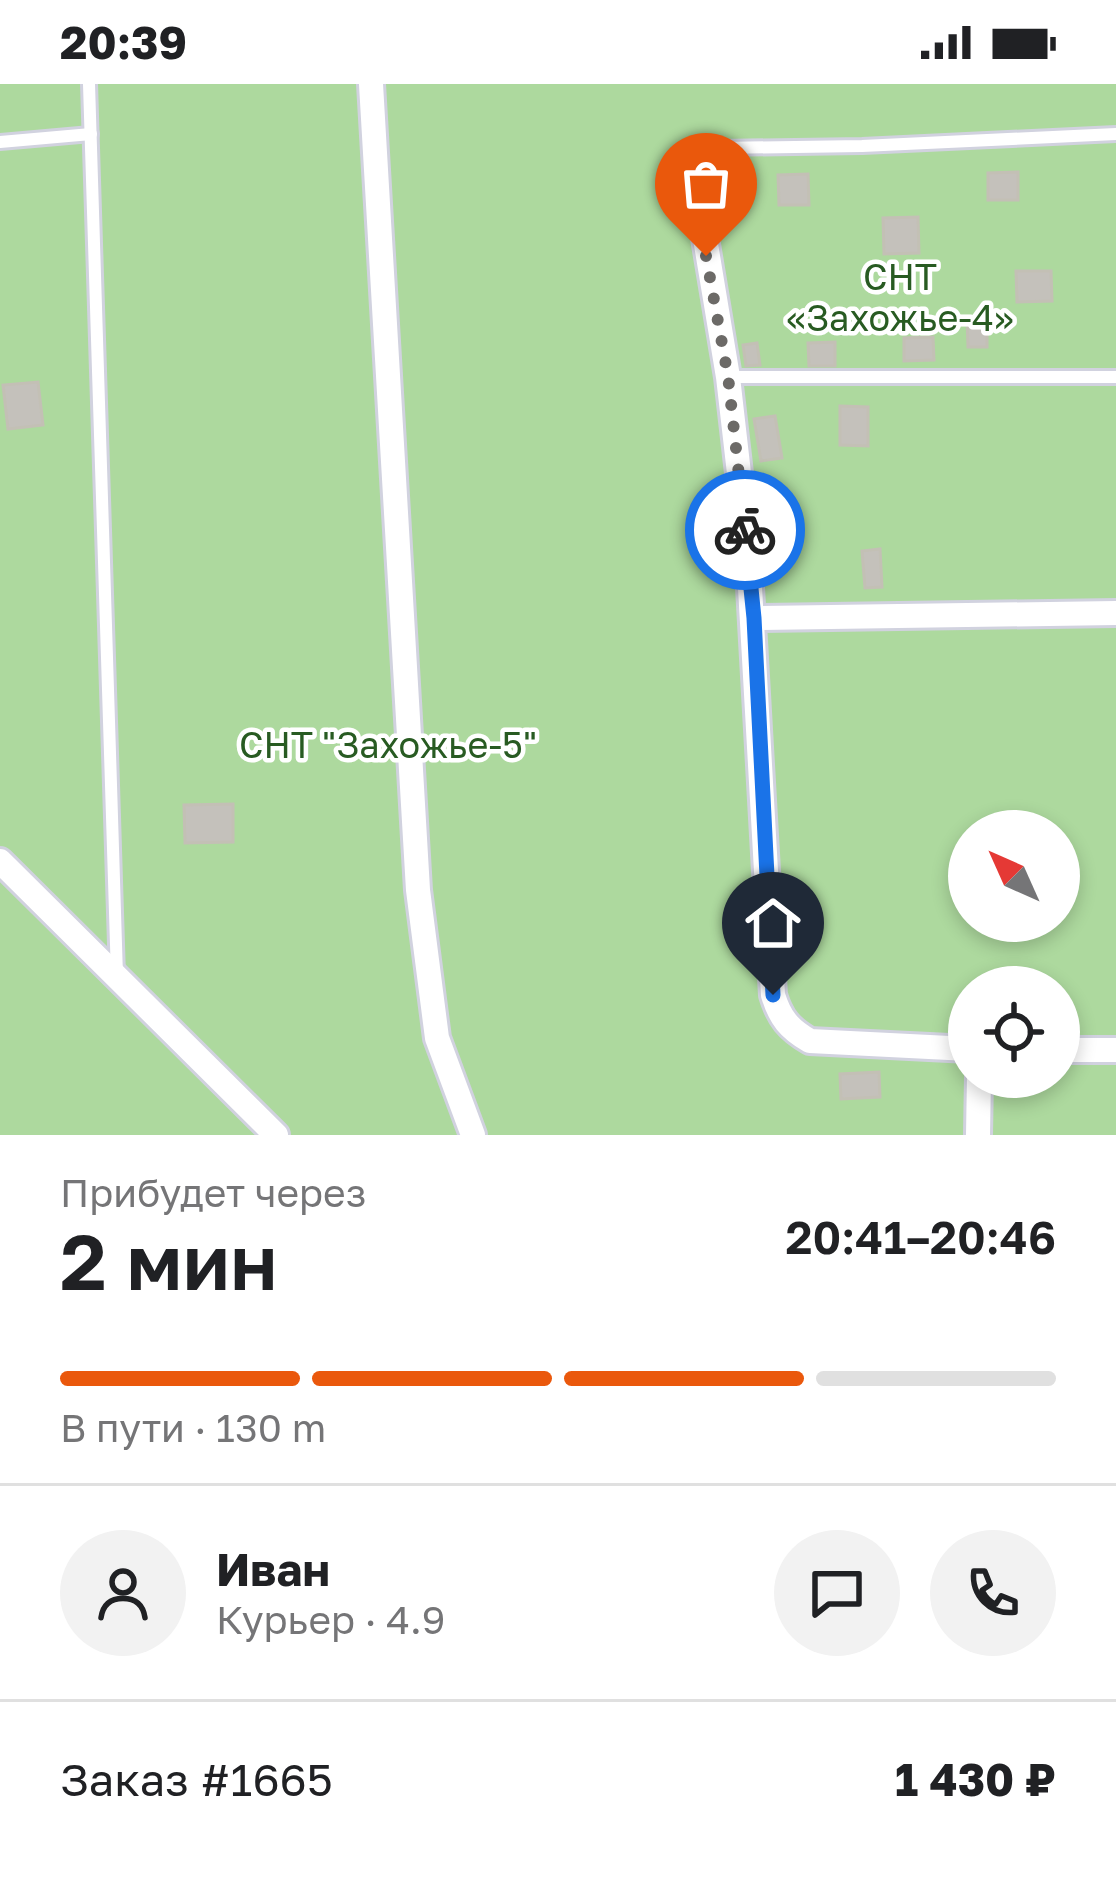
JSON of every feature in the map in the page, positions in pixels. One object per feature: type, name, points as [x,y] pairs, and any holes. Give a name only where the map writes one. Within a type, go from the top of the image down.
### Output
[{"type":"street","points":[[371,84],[418,890],[437,1038],[472,1135]]},
{"type":"street","points":[[693,166],[728,376],[754,618],[773,995],[791,1030],[810,1041],[948,1048]]},
{"type":"street","points":[[754,618],[1116,613]]},
{"type":"street","points":[[0,861],[276,1135]]},
{"type":"street","points":[[1080,1050],[1116,1051]]},
{"type":"street","points":[[978,1135],[979,1098]]},
{"type":"lane","points":[[88,84],[117,977]]},
{"type":"lane","points":[[0,142],[91,134]]},
{"type":"lane","points":[[693,166],[698,157],[718,148],[1116,134]]},
{"type":"lane","points":[[728,376],[1116,377]]},
{"type":"green space","name":"СНТ \"Захожье-5\"","points":[[0,84],[1116,84],[1116,1135],[0,1135]]},
{"type":"building","points":[[1018,172],[1018,200],[988,200],[988,173]]},
{"type":"building","points":[[808,174],[809,205],[779,205],[778,175]]},
{"type":"building","points":[[918,217],[919,253],[884,254],[883,218]]},
{"type":"building","points":[[1016,271],[1051,271],[1052,301],[1017,302]]},
{"type":"building","points":[[987,316],[987,347],[968,347],[967,317]]},
{"type":"building","points":[[933,337],[934,360],[904,361],[904,338]]},
{"type":"building","points":[[835,342],[835,366],[809,366],[808,343]]},
{"type":"building","points":[[757,343],[760,365],[746,366],[743,345]]},
{"type":"building","points":[[38,382],[43,425],[8,429],[3,385]]},
{"type":"building","points":[[840,406],[868,407],[868,446],[840,445]]},
{"type":"building","points":[[775,416],[782,458],[761,461],[754,419]]},
{"type":"building","points":[[880,549],[882,587],[865,588],[862,551]]},
{"type":"building","points":[[233,804],[233,842],[185,843],[184,805]]},
{"type":"building","points":[[879,1072],[880,1097],[841,1099],[840,1074]]},
{"type":"way so far","points":[[706,256],[728,376],[745,530]]},
{"type":"route","points":[[745,530],[754,618],[773,995]]},
{"type":"park label","name":"СНТ «Захожье-4»","points":[[900,298]]}]
